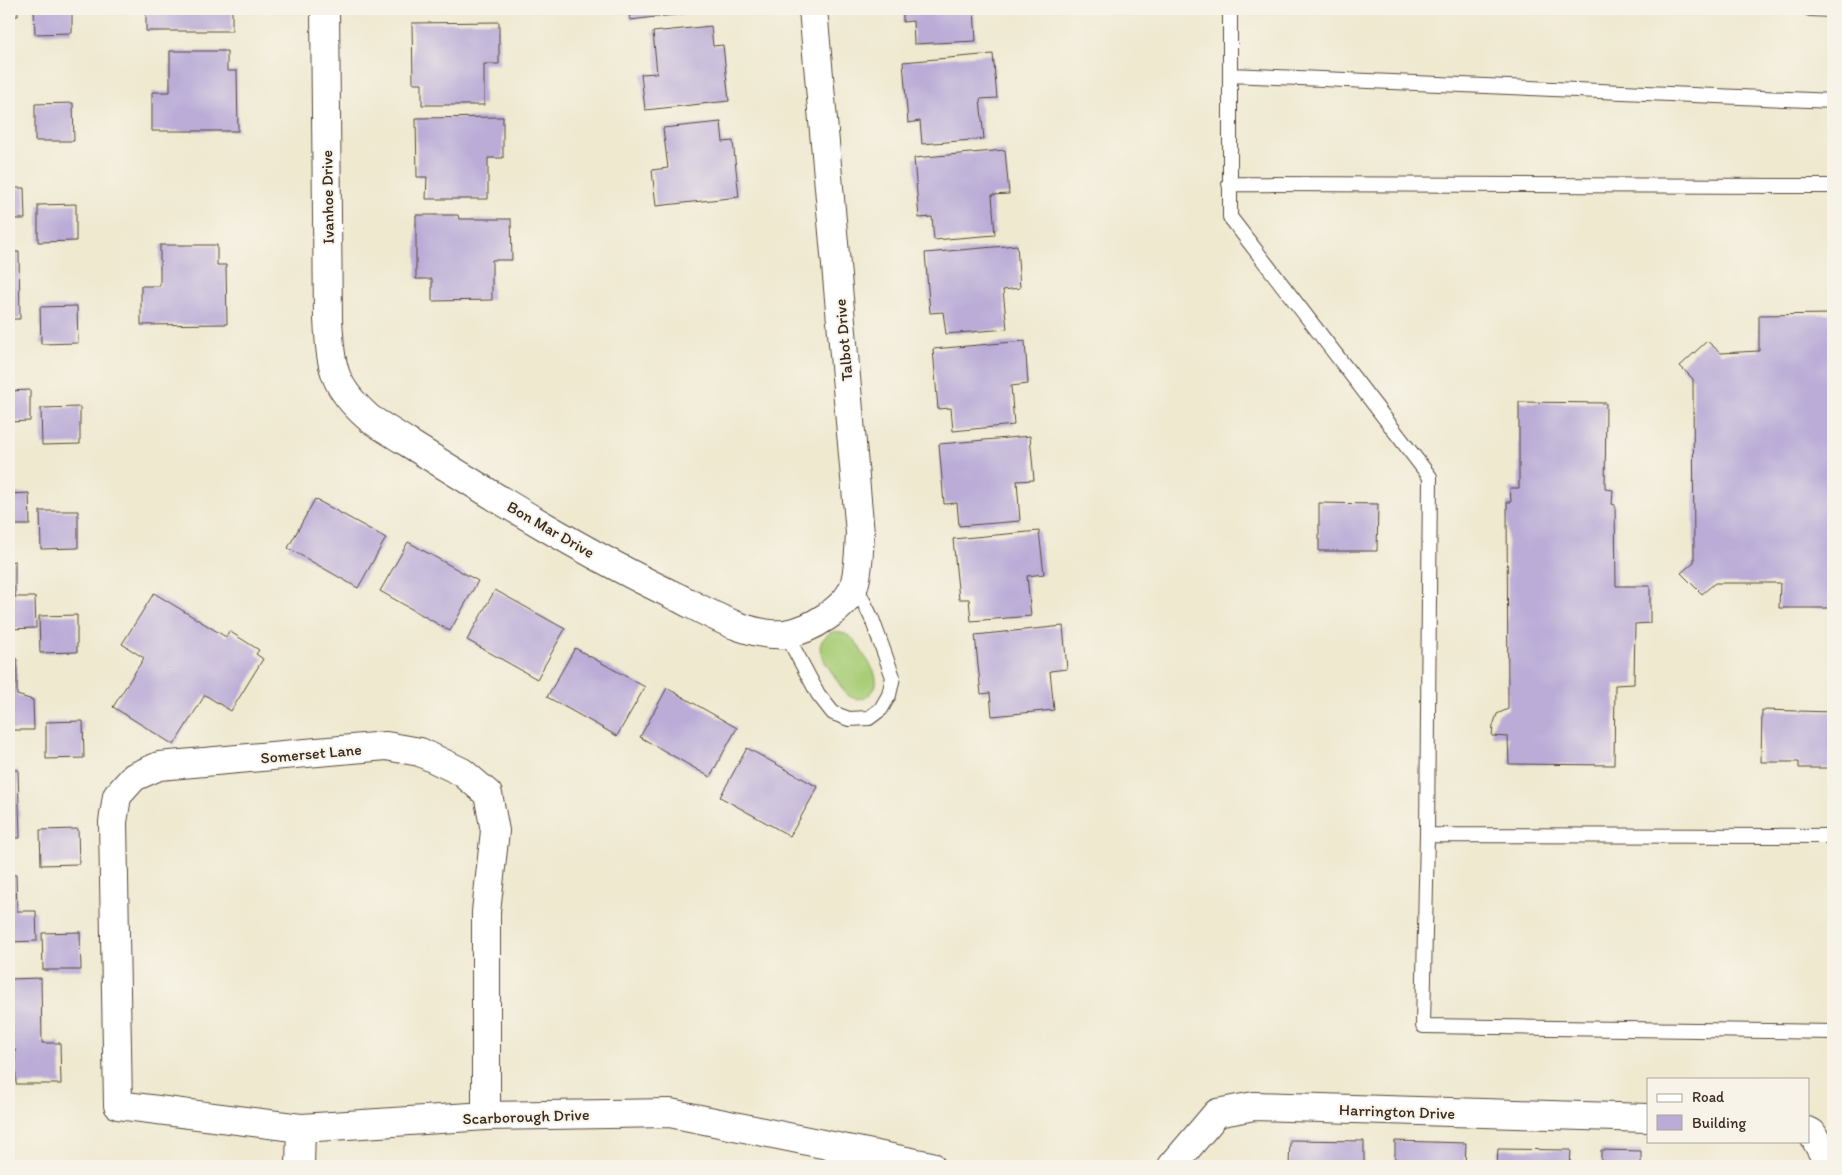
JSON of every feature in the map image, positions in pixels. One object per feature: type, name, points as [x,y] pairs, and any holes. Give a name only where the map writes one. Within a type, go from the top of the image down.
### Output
[{"type":"street","name":"Ivanhoe Drive","points":[[325,9],[328,319],[330,357],[339,384]]},
{"type":"street","name":"Talbot Drive","points":[[786,634],[814,625],[842,605],[855,584],[860,533],[812,9]]},
{"type":"street","name":"Bon Mar Drive","points":[[339,384],[353,405],[370,420],[536,522],[652,585],[726,621],[756,632],[786,634]]},
{"type":"street","name":"Somerset Lane","points":[[118,1105],[113,822],[117,796],[134,777],[159,766],[386,746],[420,752],[462,772],[488,794],[495,831],[486,912],[486,1116]]},
{"type":"street","name":"Scarborough Drive","points":[[118,1105],[301,1128],[486,1116],[670,1113],[931,1166]]},
{"type":"street","name":"Harrington Drive","points":[[1172,1166],[1217,1113],[1254,1106],[1647,1118]]},
{"type":"street","points":[[300,1166],[301,1128]]},
{"type":"street","points":[[1810,1132],[1824,1155],[1824,1166]]},
{"type":"lane","points":[[1230,9],[1230,217],[1430,477],[1427,835],[1423,1026],[1833,1032]]},
{"type":"lane","points":[[1810,9],[1833,10]]},
{"type":"lane","points":[[1230,75],[1833,101]]},
{"type":"lane","points":[[1230,184],[1426,183],[1666,187],[1833,186]]},
{"type":"lane","points":[[786,634],[818,694],[834,713],[849,719],[869,718],[881,709],[889,695],[893,677],[872,619],[855,584]]},
{"type":"lane","points":[[1427,835],[1833,836]]},
{"type":"green space","points":[[835,631],[846,634],[854,640],[875,674],[876,684],[874,689],[865,697],[857,699],[847,694],[823,658],[820,646],[822,641],[827,635]]},
{"type":"building","points":[[9,9],[18,9],[18,16],[9,16]]},
{"type":"building","points":[[34,9],[72,9],[72,33],[35,34]]},
{"type":"building","points":[[146,9],[232,9],[232,31],[146,31]]},
{"type":"building","points":[[629,9],[714,9],[714,10],[630,20]]},
{"type":"building","points":[[903,9],[974,9],[976,41],[914,44],[913,21],[903,22]]},
{"type":"building","points":[[499,22],[499,64],[484,64],[484,105],[422,105],[422,83],[413,83],[412,23]]},
{"type":"building","points":[[711,26],[713,46],[723,45],[729,101],[645,110],[641,74],[657,73],[653,32]]},
{"type":"building","points":[[170,51],[227,51],[227,71],[237,71],[238,131],[152,131],[152,92],[170,92]]},
{"type":"building","points":[[993,54],[997,98],[980,99],[984,139],[922,144],[920,121],[908,123],[903,62]]},
{"type":"building","points":[[73,103],[74,141],[35,141],[35,104]]},
{"type":"building","points":[[503,117],[503,158],[488,158],[488,199],[426,199],[427,177],[417,177],[416,118]]},
{"type":"building","points":[[721,122],[723,142],[733,141],[739,197],[656,206],[652,170],[668,168],[663,128]]},
{"type":"building","points":[[1005,150],[1009,194],[992,195],[995,235],[934,240],[932,217],[919,218],[914,158]]},
{"type":"building","points":[[9,188],[24,188],[25,219],[9,219]]},
{"type":"building","points":[[76,204],[76,241],[38,242],[38,205]]},
{"type":"building","points":[[416,215],[458,215],[459,219],[511,219],[512,260],[492,260],[492,300],[432,301],[432,279],[416,279]]},
{"type":"building","points":[[160,245],[217,245],[217,265],[226,265],[227,324],[141,325],[141,286],[160,286]]},
{"type":"building","points":[[1017,245],[1020,288],[1003,290],[1007,329],[946,334],[943,312],[930,313],[925,253]]},
{"type":"building","points":[[9,252],[19,252],[20,319],[9,319]]},
{"type":"building","points":[[77,306],[78,343],[41,344],[40,307]]},
{"type":"building","points":[[1833,314],[1833,608],[1779,608],[1780,583],[1715,583],[1702,594],[1681,573],[1694,562],[1693,379],[1680,366],[1707,341],[1721,353],[1759,351],[1759,315]]},
{"type":"building","points":[[1025,341],[1028,384],[1011,386],[1014,425],[953,431],[951,408],[938,409],[933,349]]},
{"type":"building","points":[[30,390],[30,421],[9,422],[9,391]]},
{"type":"building","points":[[1519,402],[1606,403],[1605,489],[1613,490],[1612,504],[1615,505],[1616,586],[1650,586],[1650,623],[1635,624],[1634,684],[1615,685],[1614,765],[1509,764],[1508,737],[1492,736],[1497,714],[1508,709],[1507,502],[1511,502],[1510,488],[1519,488]]},
{"type":"building","points":[[80,407],[80,444],[42,445],[41,408]]},
{"type":"building","points":[[1030,436],[1034,480],[1017,481],[1020,521],[959,526],[957,503],[944,504],[939,444]]},
{"type":"building","points":[[29,493],[30,525],[9,525],[9,494]]},
{"type":"building","points":[[315,499],[386,538],[358,588],[288,548]]},
{"type":"building","points":[[1319,503],[1378,504],[1377,551],[1319,551]]},
{"type":"building","points":[[40,511],[78,511],[78,548],[41,549]]},
{"type":"building","points":[[1039,531],[1044,574],[1027,576],[1031,616],[971,621],[969,599],[959,599],[953,539]]},
{"type":"building","points":[[408,542],[478,581],[450,631],[380,591]]},
{"type":"building","points":[[15,561],[15,597],[35,597],[36,628],[9,629],[9,562]]},
{"type":"building","points":[[495,590],[565,629],[537,679],[467,640]]},
{"type":"building","points":[[154,593],[226,637],[229,631],[259,650],[256,654],[263,659],[231,711],[205,695],[174,745],[113,707],[144,658],[122,644]]},
{"type":"building","points":[[77,615],[77,652],[40,653],[39,616]]},
{"type":"building","points":[[1063,626],[1067,669],[1050,671],[1054,710],[992,716],[990,693],[981,694],[975,635]]},
{"type":"building","points":[[575,648],[645,687],[617,736],[547,697]]},
{"type":"building","points":[[9,658],[17,658],[17,695],[33,700],[34,730],[9,730]]},
{"type":"building","points":[[667,688],[737,728],[710,777],[640,737]]},
{"type":"building","points":[[1762,710],[1833,712],[1833,768],[1799,768],[1799,762],[1761,762]]},
{"type":"building","points":[[83,721],[84,758],[46,759],[46,722]]},
{"type":"building","points":[[747,748],[818,787],[790,836],[720,797]]},
{"type":"building","points":[[9,770],[18,770],[20,838],[9,838]]},
{"type":"building","points":[[78,829],[79,864],[41,865],[40,830]]},
{"type":"building","points":[[9,875],[16,875],[17,911],[36,911],[37,941],[9,942]]},
{"type":"building","points":[[80,932],[81,970],[43,970],[42,933]]},
{"type":"building","points":[[41,978],[42,1043],[60,1043],[61,1084],[16,1084],[15,1049],[9,1049],[9,979]]},
{"type":"building","points":[[1290,1140],[1364,1141],[1364,1166],[1289,1166]]},
{"type":"building","points":[[1395,1141],[1466,1143],[1465,1166],[1395,1166]]},
{"type":"building","points":[[1498,1149],[1571,1150],[1570,1166],[1497,1166]]},
{"type":"building","points":[[1601,1150],[1641,1151],[1641,1166],[1601,1166]]}]
